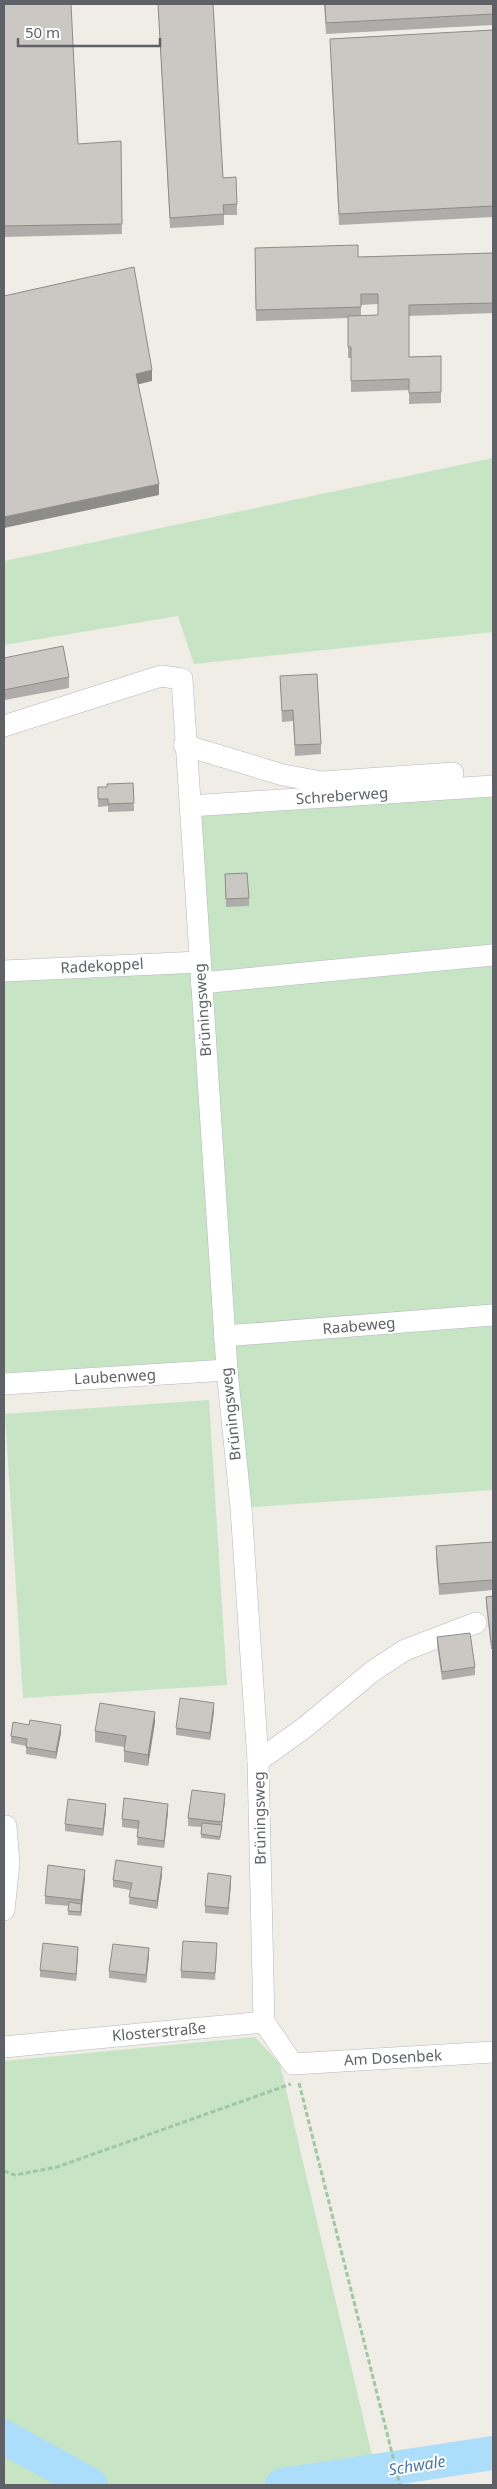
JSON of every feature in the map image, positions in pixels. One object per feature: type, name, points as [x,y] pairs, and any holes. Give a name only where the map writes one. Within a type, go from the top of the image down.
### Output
[{"type":"street","name":"Brüningsweg","points":[[4,726],[162,676],[182,679],[184,745],[190,806],[224,1336],[241,1508],[258,1761],[264,2022]]},
{"type":"street","points":[[184,745],[283,775],[322,782],[453,773]]},
{"type":"street","name":"Schreberweg","points":[[190,806],[493,786]]},
{"type":"street","points":[[201,983],[493,955]]},
{"type":"street","name":"Radekoppel","points":[[4,971],[200,962]]},
{"type":"street","name":"Raabeweg","points":[[224,1336],[493,1315]]},
{"type":"street","name":"Laubenweg","points":[[4,1384],[227,1370]]},
{"type":"street","points":[[258,1761],[304,1728],[373,1672],[405,1650],[476,1623]]},
{"type":"street","points":[[4,1910],[9,1863],[5,1826]]},
{"type":"street","name":"Klosterstraße","points":[[4,2047],[264,2022]]},
{"type":"street","name":"Am Dosenbek","points":[[264,2022],[293,2064],[493,2052]]},
{"type":"path","points":[[4,2171],[15,2175],[57,2167],[298,2081],[400,2485]]},
{"type":"green space","points":[[493,458],[493,632],[194,664],[178,616],[4,645],[4,561]]},
{"type":"green space","points":[[493,786],[493,1490],[241,1508],[226,1370],[4,1384],[4,971],[200,962],[190,806]]},
{"type":"green space","points":[[209,1400],[227,1685],[23,1698],[5,1414]]},
{"type":"green space","points":[[255,2037],[280,2064],[379,2485],[4,2485],[4,2061]]},
{"type":"building","points":[[4,4],[71,4],[78,144],[121,141],[122,224],[4,226]]},
{"type":"building","points":[[158,4],[213,4],[223,178],[236,177],[237,204],[223,205],[224,214],[170,218]]},
{"type":"building","points":[[325,4],[493,4],[493,14],[326,23]]},
{"type":"building","points":[[493,30],[493,206],[339,214],[330,39]]},
{"type":"building","points":[[358,245],[358,257],[493,253],[493,303],[409,305],[409,357],[441,356],[441,392],[409,393],[409,379],[351,381],[351,347],[348,347],[348,316],[378,315],[378,294],[361,294],[361,307],[256,310],[255,248]]},
{"type":"building","points":[[134,267],[152,370],[136,374],[159,484],[4,517],[4,296]]},
{"type":"building","points":[[63,646],[69,677],[4,690],[4,658]]},
{"type":"building","points":[[317,674],[321,744],[295,745],[293,710],[282,711],[280,676]]},
{"type":"building","points":[[133,783],[134,803],[108,804],[108,799],[98,799],[98,787],[107,787],[107,784]]},
{"type":"building","points":[[247,873],[249,898],[226,899],[225,874]]},
{"type":"building","points":[[493,1542],[493,1580],[439,1584],[436,1546]]},
{"type":"building","points":[[493,1596],[493,1641],[491,1642],[486,1597]]},
{"type":"building","points":[[470,1633],[475,1667],[442,1672],[437,1637]]},
{"type":"building","points":[[180,1698],[214,1703],[210,1733],[176,1728]]},
{"type":"building","points":[[100,1703],[155,1712],[148,1755],[124,1751],[126,1736],[95,1731]]},
{"type":"building","points":[[30,1720],[61,1725],[56,1752],[26,1747],[27,1739],[11,1736],[13,1722],[29,1725]]},
{"type":"building","points":[[192,1790],[225,1794],[222,1822],[188,1818]]},
{"type":"building","points":[[124,1798],[168,1804],[164,1841],[137,1837],[139,1821],[122,1819]]},
{"type":"building","points":[[68,1799],[106,1804],[103,1829],[65,1824]]},
{"type":"building","points":[[202,1823],[222,1825],[220,1837],[201,1834]]},
{"type":"building","points":[[116,1860],[162,1867],[157,1901],[129,1897],[132,1883],[113,1880]]},
{"type":"building","points":[[48,1865],[85,1870],[81,1900],[45,1896]]},
{"type":"building","points":[[208,1873],[231,1876],[228,1908],[205,1906]]},
{"type":"building","points":[[69,1902],[81,1904],[81,1912],[68,1911]]},
{"type":"building","points":[[183,1941],[217,1943],[215,1973],[181,1971]]},
{"type":"building","points":[[43,1943],[78,1947],[76,1974],[40,1970]]},
{"type":"building","points":[[113,1944],[149,1948],[146,1975],[109,1971]]},
{"type":"waterway","name":"Schwale","points":[[4,2437],[91,2485]]},
{"type":"waterway","name":"Schwale","points":[[282,2485],[493,2453]]}]
